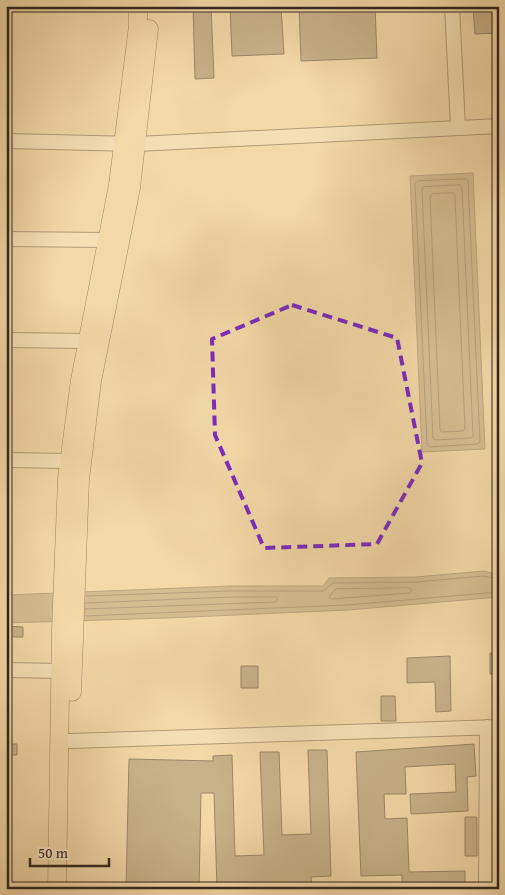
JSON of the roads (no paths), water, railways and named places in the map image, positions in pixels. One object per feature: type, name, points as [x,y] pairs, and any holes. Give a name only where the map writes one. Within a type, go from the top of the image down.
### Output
[{"type":"main road","points":[[68,889],[70,741],[67,630],[69,577],[67,479],[76,462],[131,188],[130,143],[138,6]]},
{"type":"main road","points":[[76,462],[80,380],[118,185],[130,143],[149,29],[150,6]]},
{"type":"main road","points":[[57,889],[60,671],[67,630]]},
{"type":"street","points":[[452,6],[458,128]]},
{"type":"street","points":[[6,141],[130,143],[499,126]]},
{"type":"street","points":[[6,239],[107,240]]},
{"type":"street","points":[[6,340],[88,341]]},
{"type":"street","points":[[6,460],[76,462]]},
{"type":"street","points":[[6,670],[60,671]]},
{"type":"street","points":[[70,741],[493,727],[486,889]]},
{"type":"water","points":[[473,173],[485,449],[422,452],[410,176]]},
{"type":"water","points":[[484,571],[499,575],[499,597],[348,610],[6,623],[6,595],[230,586],[323,586],[329,578],[416,577]]}]
